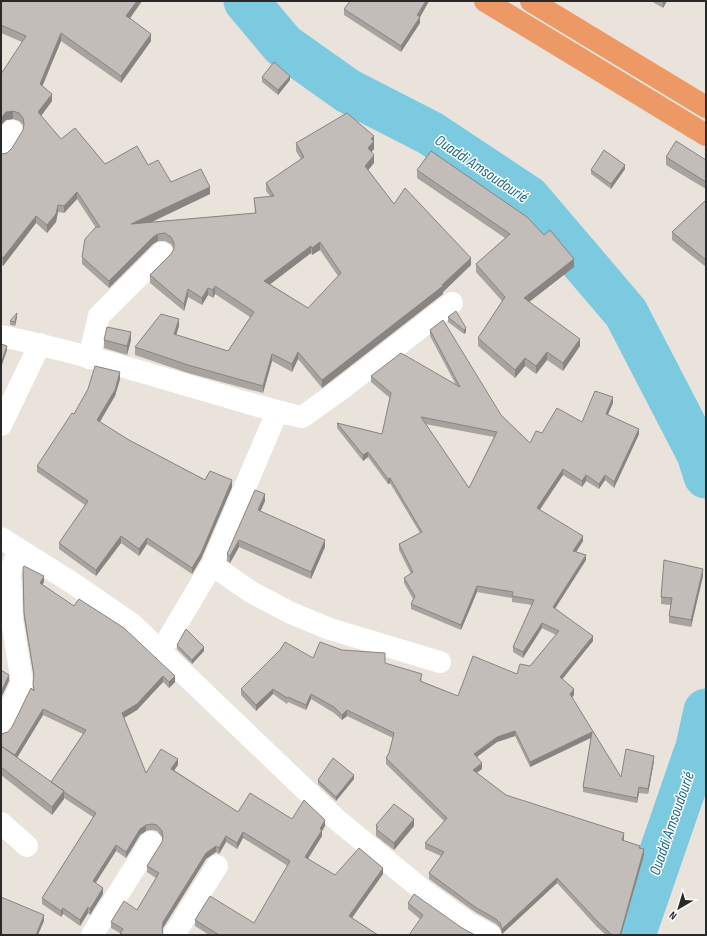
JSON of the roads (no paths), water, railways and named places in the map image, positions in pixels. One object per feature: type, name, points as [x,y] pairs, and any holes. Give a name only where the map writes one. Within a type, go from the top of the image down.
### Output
[{"type":"highway","points":[[485,1],[706,135]]},
{"type":"highway","points":[[531,1],[706,106]]},
{"type":"street","points":[[90,358],[99,316],[162,253]]},
{"type":"street","points":[[1,336],[40,344],[277,412],[302,417],[340,390],[452,303]]},
{"type":"street","points":[[1,425],[40,344]]},
{"type":"street","points":[[161,651],[212,565],[277,412]]},
{"type":"street","points":[[1,538],[74,584],[126,620],[161,651],[336,819],[425,892],[468,922],[490,935]]},
{"type":"street","points":[[1,728],[22,683],[12,620],[10,572],[19,550]]},
{"type":"street","points":[[212,565],[251,592],[291,613],[330,629],[440,662]]},
{"type":"street","points":[[1,823],[27,846]]},
{"type":"street","points":[[92,935],[151,842]]},
{"type":"street","points":[[174,935],[217,866]]},
{"type":"waterway","name":"Ouaddi Amsoudourié","points":[[246,1],[283,45],[348,91],[430,133],[528,198],[626,313],[699,454],[706,476]]},
{"type":"waterway","name":"Ouaddi Amsoudourié","points":[[633,935],[698,747],[706,711]]}]
